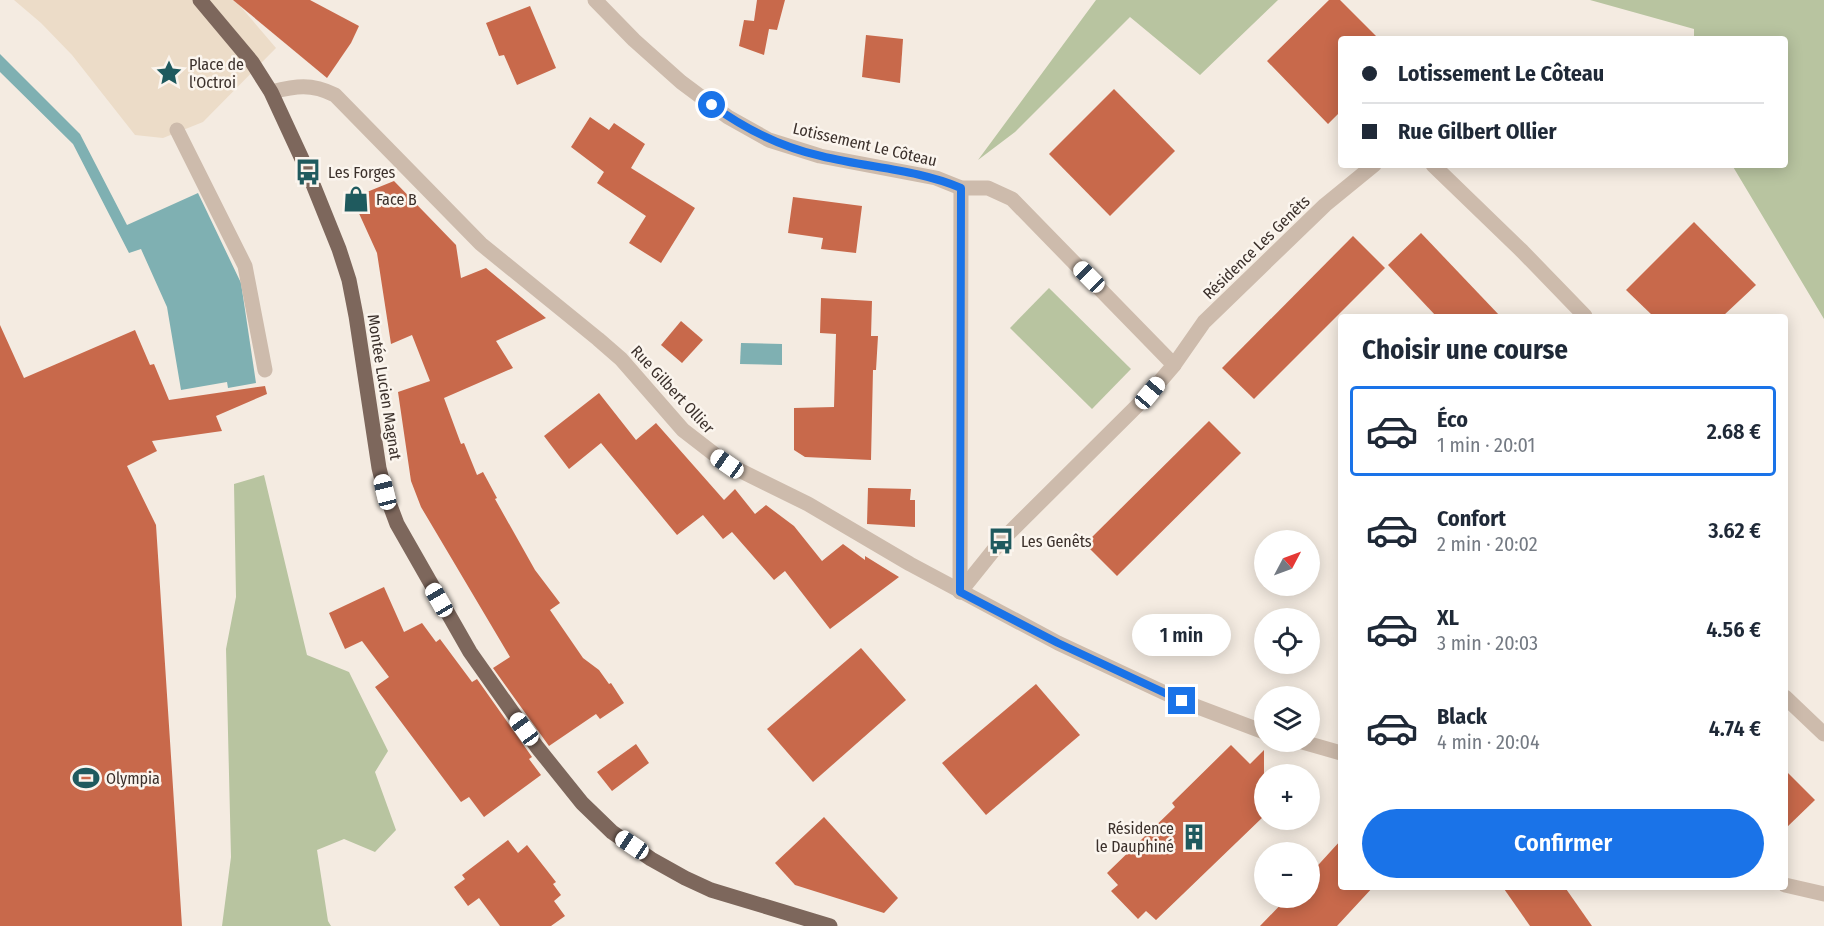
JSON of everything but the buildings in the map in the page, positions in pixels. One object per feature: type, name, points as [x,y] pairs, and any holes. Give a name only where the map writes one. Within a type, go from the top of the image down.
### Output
[{"type":"main road","name":"Montée Lucien Magnat","points":[[200,0],[252,62],[271,92],[308,172],[349,280],[379,468],[385,492],[397,524],[470,652],[537,747],[582,803],[612,832],[651,859],[711,890],[830,926]]},
{"type":"street","name":"Lotissement Le Côteau","points":[[595,0],[634,40],[681,82],[728,117],[769,140],[820,156],[936,178],[961,188]]},
{"type":"street","name":"Rue Gilbert Ollier","points":[[271,92],[300,86],[318,87],[335,95],[481,244],[613,352],[683,430],[727,464],[808,504],[960,592],[1058,643],[1167,694],[1254,729]]},
{"type":"street","points":[[177,130],[245,266],[265,370]]},
{"type":"street","name":"Résidence Les Genêts","points":[[960,592],[1001,541],[1150,393],[1204,322],[1325,205],[1370,168]]},
{"type":"street","points":[[1436,168],[1522,250],[1583,314]]},
{"type":"street","points":[[960,592],[961,188],[988,189],[1012,199],[1173,365]]},
{"type":"street","points":[[1788,701],[1824,734]]},
{"type":"street","points":[[1320,747],[1338,752]]},
{"type":"street","points":[[1788,886],[1824,894]]},
{"type":"green space","points":[[1096,0],[1278,0],[1200,75],[1130,17],[1015,132],[978,160]]},
{"type":"green space","points":[[1590,0],[1824,0],[1824,319],[1734,168],[1788,168],[1788,36],[1694,36],[1694,29]]},
{"type":"green space","points":[[1049,288],[1131,369],[1092,409],[1010,328]]},
{"type":"green space","points":[[264,475],[307,655],[349,672],[388,751],[375,772],[396,830],[375,852],[344,839],[317,850],[328,921],[331,926],[222,926],[231,857],[226,649],[236,597],[234,484]]},
{"type":"shaded area","name":"Place de l'Octroi","points":[[14,0],[235,0],[276,48],[203,122],[163,138],[135,135],[72,55],[41,23]]},
{"type":"water","points":[[0,54],[80,134],[127,225],[198,193],[241,283],[256,383],[228,388],[227,382],[181,390],[167,307],[141,249],[129,253],[73,144],[0,72]]},
{"type":"water","points":[[741,343],[782,344],[782,365],[740,364]]},
{"type":"place","name":"Place de l'Octroi","points":[[169,73]]},
{"type":"place","name":"Les Forges","points":[[308,172]]},
{"type":"place","name":"Face B","points":[[356,199]]},
{"type":"place","name":"Les Genêts","points":[[1001,541]]},
{"type":"place","name":"Olympia","points":[[86,778]]},
{"type":"place","name":"Résidence le Dauphiné","points":[[1194,837]]},
{"type":"route","points":[[712,105],[728,117],[769,140],[820,156],[936,178],[961,188],[960,592],[1058,643],[1182,701]]}]
